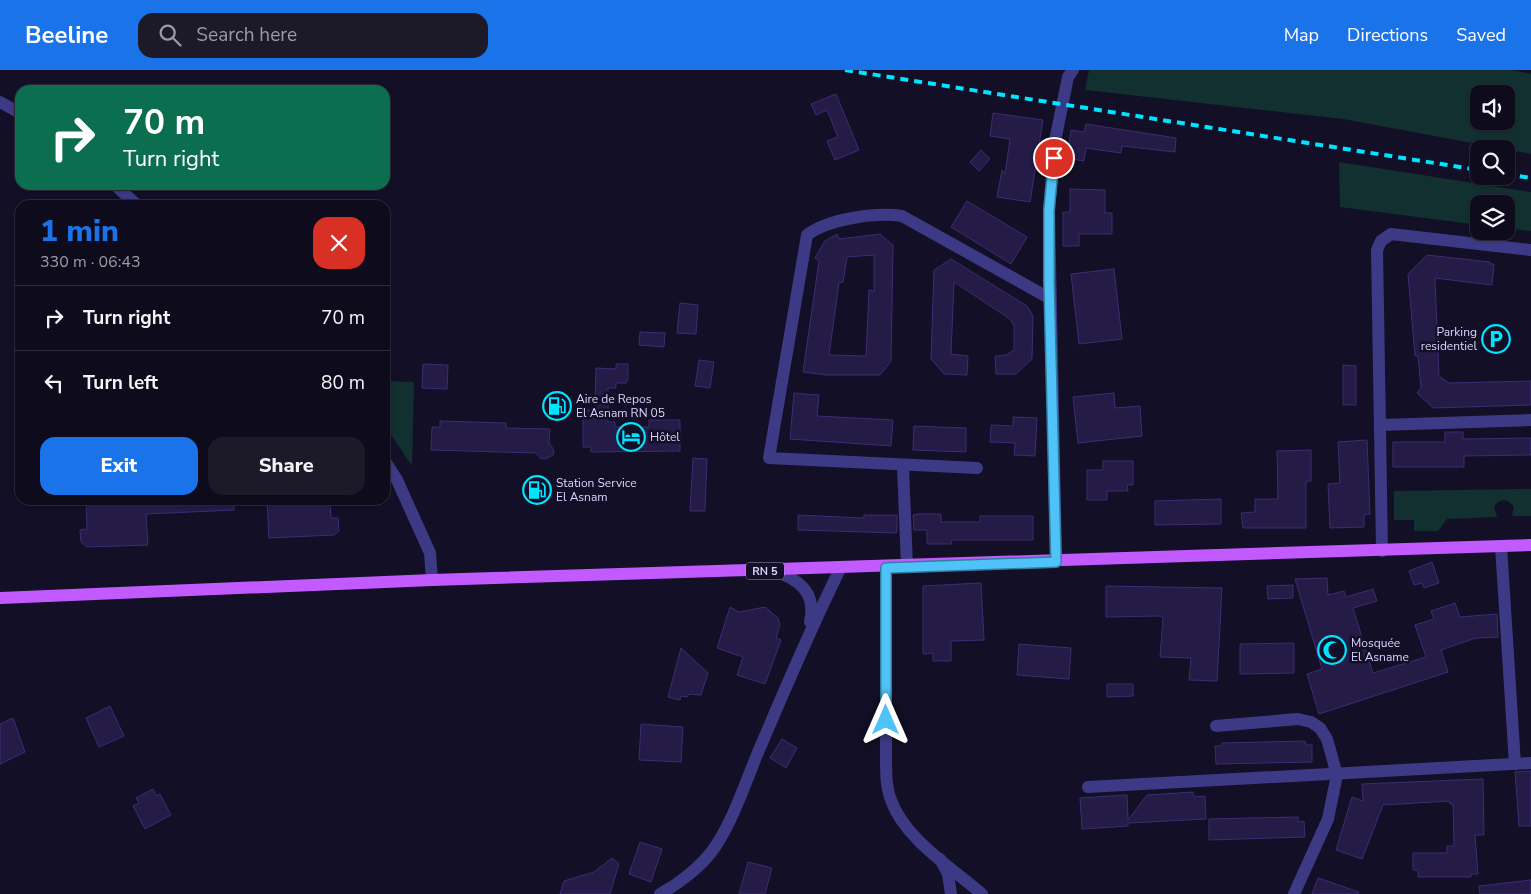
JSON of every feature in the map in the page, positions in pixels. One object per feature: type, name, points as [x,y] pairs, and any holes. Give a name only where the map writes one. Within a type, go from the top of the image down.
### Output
[{"type":"main road","name":"RN 5","points":[[0,598],[432,580],[886,568],[1531,545]]},
{"type":"street","points":[[1056,562],[1049,298],[1049,210],[1055,141],[1068,77],[1072,70]]},
{"type":"street","points":[[0,102],[15,110]]},
{"type":"street","points":[[120,190],[132,200]]},
{"type":"street","points":[[978,468],[904,466],[769,458],[807,235],[819,226],[884,213],[902,216],[1049,298]]},
{"type":"street","points":[[1382,551],[1377,250],[1381,241],[1391,234],[1531,250]]},
{"type":"street","points":[[1381,425],[1531,420]]},
{"type":"street","points":[[904,466],[907,566]]},
{"type":"street","points":[[390,469],[397,480],[430,554],[432,580]]},
{"type":"street","points":[[1501,546],[1515,764]]},
{"type":"street","points":[[886,568],[887,784],[898,816],[910,833],[982,894]]},
{"type":"street","points":[[660,894],[672,888],[714,848],[733,813],[805,640],[840,569]]},
{"type":"street","points":[[770,570],[792,578],[807,590],[812,604],[805,640]]},
{"type":"street","points":[[1216,726],[1298,719],[1311,722],[1320,728],[1327,739],[1337,775],[1328,820],[1294,894]]},
{"type":"street","points":[[1088,787],[1531,763]]},
{"type":"street","points":[[938,856],[948,874],[951,894]]},
{"type":"green space","points":[[1089,70],[1511,70],[1531,74],[1531,154],[1515,151],[1515,140],[1470,140],[1470,143],[1343,119],[1085,90]]},
{"type":"green space","points":[[1339,162],[1470,182],[1470,185],[1486,185],[1531,192],[1531,231],[1515,229],[1515,195],[1470,195],[1470,224],[1340,207]]},
{"type":"green space","points":[[390,381],[414,382],[412,466],[390,433]]},
{"type":"green space","points":[[1531,489],[1531,516],[1512,516],[1514,507],[1504,500],[1498,502],[1494,507],[1497,517],[1447,519],[1438,531],[1414,531],[1414,520],[1394,520],[1394,491]]},
{"type":"building","points":[[836,94],[859,150],[835,160],[827,141],[838,137],[827,110],[816,115],[811,104]]},
{"type":"building","points":[[993,113],[1043,120],[1030,202],[997,197],[1002,170],[1005,174],[1010,139],[990,136]]},
{"type":"building","points":[[1086,124],[1176,138],[1175,152],[1122,146],[1121,153],[1086,148],[1084,161],[1067,158],[1071,130],[1084,132]]},
{"type":"building","points":[[981,150],[990,159],[979,171],[970,162]]},
{"type":"building","points":[[1070,189],[1105,190],[1105,213],[1112,213],[1112,234],[1079,234],[1079,246],[1063,246],[1063,212],[1070,212]]},
{"type":"building","points":[[967,201],[1027,237],[1011,264],[951,227]]},
{"type":"building","points":[[837,234],[839,239],[880,234],[893,245],[891,361],[880,375],[826,375],[803,372],[819,261],[815,258],[825,241]],"holes":[[[874,255],[874,291],[869,290],[866,356],[829,355],[839,283],[843,282],[847,257]]]},
{"type":"building","points":[[1427,255],[1494,264],[1492,285],[1435,278],[1439,376],[1449,383],[1531,381],[1531,405],[1433,408],[1417,393],[1421,388],[1418,356],[1415,356],[1408,274]]},
{"type":"building","points":[[951,259],[1027,306],[1033,316],[1032,359],[1016,374],[996,374],[995,356],[1006,355],[1014,350],[1014,326],[1010,319],[954,282],[951,354],[968,356],[967,375],[944,374],[931,359],[934,270]]},
{"type":"building","points":[[1114,269],[1122,339],[1079,344],[1071,274]]},
{"type":"building","points":[[680,303],[698,305],[696,334],[677,333]]},
{"type":"building","points":[[640,332],[665,333],[664,347],[639,345]]},
{"type":"building","points":[[699,360],[714,362],[710,388],[695,386]]},
{"type":"building","points":[[423,364],[448,365],[447,389],[422,388]]},
{"type":"building","name":"Hôtel","points":[[616,364],[628,364],[628,379],[626,383],[616,383],[616,388],[608,388],[608,422],[615,422],[615,427],[649,427],[649,420],[680,420],[680,451],[591,452],[591,447],[583,447],[583,410],[595,410],[596,368],[616,369]]},
{"type":"building","points":[[1343,365],[1356,366],[1356,405],[1343,405]]},
{"type":"building","points":[[794,393],[819,395],[817,416],[893,420],[891,446],[790,439]]},
{"type":"building","points":[[1114,393],[1115,408],[1140,406],[1142,436],[1078,443],[1073,397]]},
{"type":"building","points":[[1013,417],[1037,418],[1035,456],[1014,455],[1015,443],[990,442],[991,425],[1013,426]]},
{"type":"building","points":[[440,421],[506,423],[506,428],[550,429],[549,443],[554,450],[553,455],[545,459],[540,458],[536,453],[431,450],[432,427],[440,427]]},
{"type":"building","points":[[914,426],[966,428],[966,452],[913,450]]},
{"type":"building","points":[[1445,432],[1463,432],[1463,439],[1531,438],[1531,455],[1464,456],[1464,467],[1393,467],[1393,442],[1445,442]]},
{"type":"building","points":[[1367,440],[1370,514],[1364,515],[1364,527],[1330,528],[1328,484],[1340,483],[1338,442]]},
{"type":"building","points":[[1311,450],[1311,481],[1306,481],[1306,528],[1243,528],[1241,513],[1255,512],[1255,499],[1278,499],[1277,451]]},
{"type":"building","points":[[693,458],[707,459],[705,511],[690,511]]},
{"type":"building","points":[[1103,461],[1133,461],[1133,485],[1127,485],[1128,491],[1107,491],[1107,500],[1087,500],[1087,470],[1103,470]]},
{"type":"building","points":[[1221,499],[1221,524],[1155,525],[1155,501]]},
{"type":"building","points":[[86,505],[234,505],[234,510],[146,514],[148,545],[87,547],[81,542],[80,530],[87,529]]},
{"type":"building","points":[[267,505],[330,505],[331,518],[338,518],[339,531],[334,535],[269,538]]},
{"type":"building","points":[[941,514],[941,522],[980,522],[980,516],[1033,516],[1033,540],[952,540],[951,544],[927,544],[927,530],[914,530],[913,515]]},
{"type":"building","points":[[798,515],[864,518],[864,515],[897,515],[897,530],[896,533],[798,530]]},
{"type":"building","points":[[1432,562],[1439,583],[1424,588],[1422,583],[1414,585],[1409,571]]},
{"type":"building","points":[[1327,578],[1328,595],[1344,591],[1346,597],[1373,589],[1377,601],[1353,608],[1373,673],[1426,657],[1415,625],[1434,619],[1431,611],[1455,603],[1460,617],[1497,614],[1498,637],[1476,638],[1441,650],[1448,672],[1319,714],[1307,674],[1322,669],[1295,579]]},
{"type":"building","points":[[981,583],[984,640],[951,641],[951,661],[933,661],[933,653],[923,654],[923,586]]},
{"type":"building","points":[[1293,585],[1293,598],[1268,599],[1267,586]]},
{"type":"building","points":[[1106,586],[1222,588],[1217,681],[1189,680],[1191,658],[1160,657],[1163,618],[1160,616],[1106,617]]},
{"type":"building","points":[[730,607],[739,612],[765,607],[778,618],[780,624],[776,638],[781,640],[765,684],[737,675],[743,657],[717,648]]},
{"type":"building","points":[[1294,643],[1294,673],[1240,674],[1240,644]]},
{"type":"building","points":[[1019,644],[1071,648],[1069,679],[1017,675]]},
{"type":"building","points":[[681,648],[708,673],[701,695],[689,694],[687,697],[681,696],[680,700],[668,697]]},
{"type":"building","points":[[1107,684],[1133,684],[1133,696],[1107,697]]},
{"type":"building","points":[[110,706],[124,736],[99,747],[86,718]]},
{"type":"building","points":[[13,718],[25,752],[0,764],[0,724]]},
{"type":"building","points":[[641,724],[683,727],[681,762],[639,760]]},
{"type":"building","points":[[782,739],[797,748],[786,768],[770,758]]},
{"type":"building","points":[[1305,741],[1306,745],[1312,745],[1312,762],[1216,764],[1215,746],[1222,746],[1222,743]]},
{"type":"building","points":[[1531,771],[1531,826],[1519,826],[1515,772]]},
{"type":"building","points":[[1483,779],[1484,835],[1475,835],[1478,874],[1471,874],[1471,877],[1418,877],[1418,870],[1413,870],[1413,853],[1447,853],[1447,846],[1454,846],[1453,804],[1450,804],[1449,801],[1383,805],[1362,859],[1336,850],[1352,797],[1363,801],[1362,784]]},
{"type":"building","points":[[153,789],[156,796],[160,794],[171,815],[145,829],[133,806],[139,803],[136,798]]},
{"type":"building","points":[[1193,792],[1194,797],[1205,796],[1206,819],[1128,823],[1128,826],[1082,829],[1080,798],[1127,795],[1128,820],[1147,795]]},
{"type":"building","points":[[1298,817],[1298,822],[1304,821],[1305,837],[1209,840],[1209,819]]},
{"type":"building","points":[[640,842],[662,849],[651,882],[629,874]]},
{"type":"building","points":[[612,858],[619,864],[610,894],[560,894],[564,881],[594,872]]},
{"type":"building","points":[[748,862],[772,868],[765,894],[739,894]]},
{"type":"building","points":[[1318,878],[1359,892],[1358,894],[1312,894]]},
{"type":"building","points":[[1531,880],[1531,894],[1480,894],[1479,886]]},
{"type":"railway","points":[[845,70],[1470,169]]},
{"type":"railway","points":[[1515,175],[1531,178]]},
{"type":"place","name":"Parking residentiel","points":[[1496,339]]},
{"type":"place","name":"Aire de Repos El Asnam RN 05","points":[[557,406]]},
{"type":"place","name":"Hôtel","points":[[631,437]]},
{"type":"place","name":"Station Service El Asnam","points":[[537,490]]},
{"type":"place","name":"Mosquée El Asname","points":[[1332,650]]},
{"type":"route","points":[[886,720],[886,568],[1056,562],[1049,298],[1049,210],[1054,158]]}]
